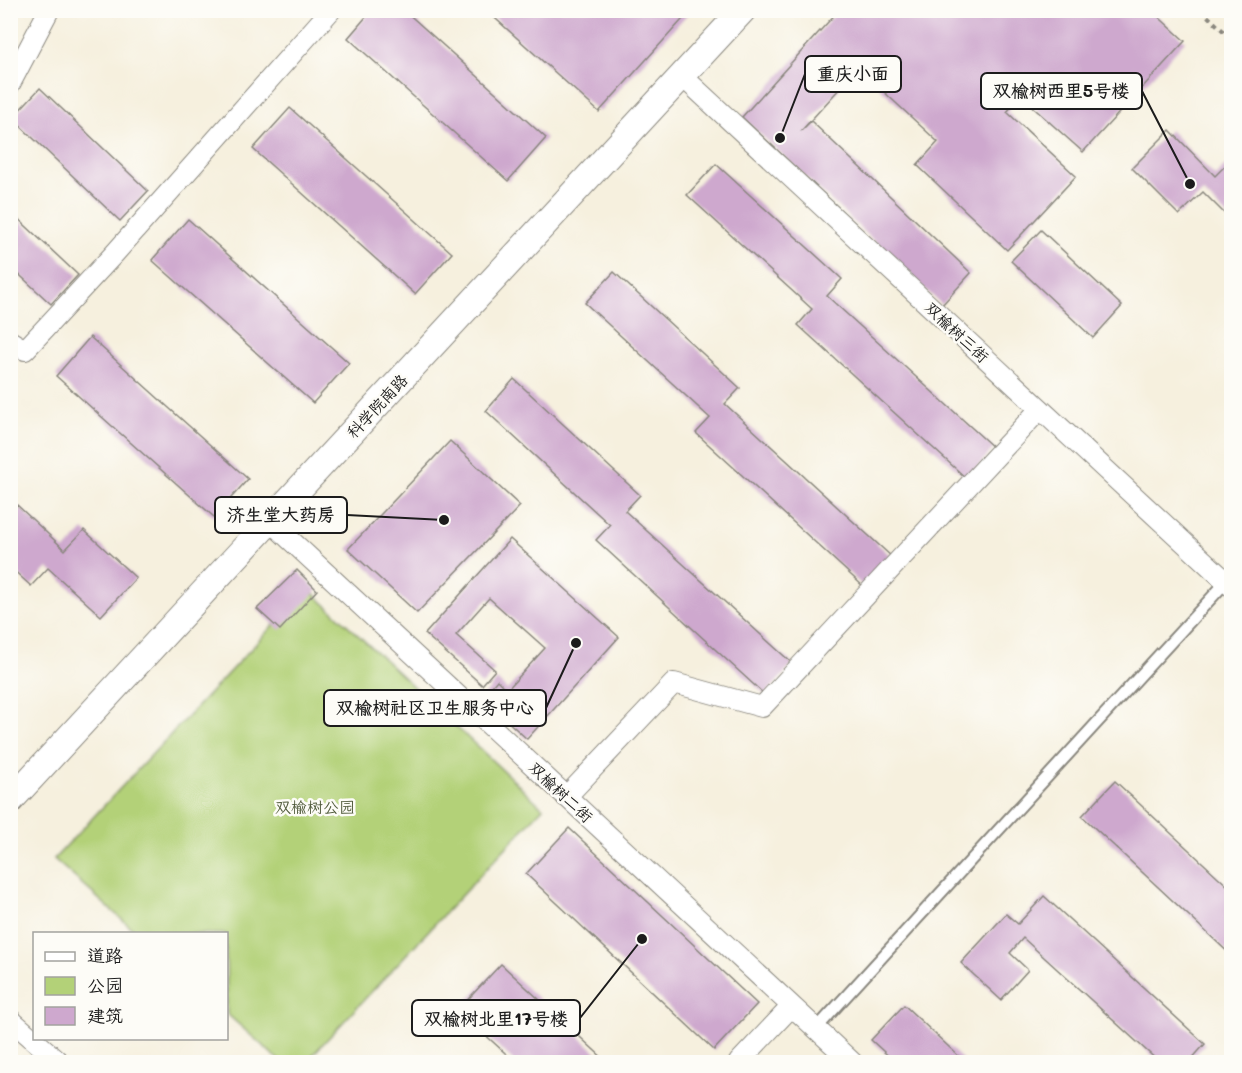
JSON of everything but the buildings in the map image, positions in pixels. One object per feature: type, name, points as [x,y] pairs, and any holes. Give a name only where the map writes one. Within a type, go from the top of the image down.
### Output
[{"type":"street","points":[[10,341],[25,350],[115,253],[331,10]]},
{"type":"street","name":"科学院南路","points":[[10,801],[743,10]]},
{"type":"street","points":[[10,84],[48,12]]},
{"type":"street","name":"双榆树三街","points":[[682,76],[1229,585]]},
{"type":"street","points":[[566,797],[674,682],[762,707],[1040,409]]},
{"type":"street","name":"双榆树二街","points":[[270,521],[852,1062]]},
{"type":"street","points":[[739,1062],[791,1007]]},
{"type":"street","points":[[10,1019],[33,1039]]},
{"type":"street","points":[[34,1040],[59,1062]]},
{"type":"lane","points":[[816,1029],[1229,585]]},
{"type":"path","points":[[1201,10],[1232,39]]},
{"type":"green space","name":"双榆树公园","points":[[308,588],[543,808],[306,1062],[281,1062],[228,1015],[228,932],[136,932],[54,859]]},
{"type":"place","name":"重庆小面","points":[[780,138]]},
{"type":"place","name":"双榆树西里5号楼","points":[[1190,184]]},
{"type":"place","name":"济生堂大药房","points":[[444,520]]},
{"type":"place","name":"双榆树社区卫生服务中心","points":[[576,643]]},
{"type":"place","name":"双榆树北里17号楼","points":[[642,939]]}]
